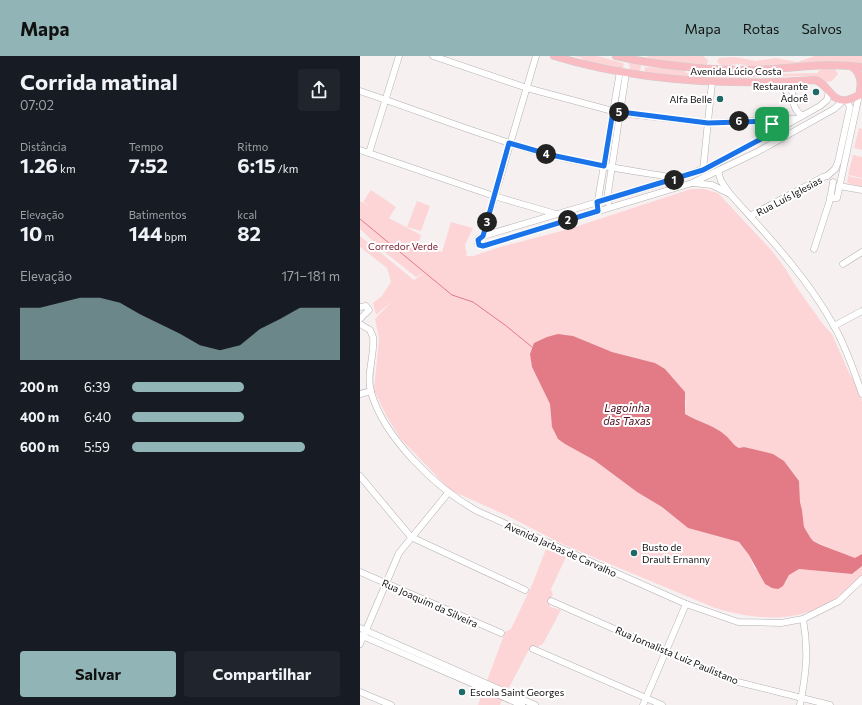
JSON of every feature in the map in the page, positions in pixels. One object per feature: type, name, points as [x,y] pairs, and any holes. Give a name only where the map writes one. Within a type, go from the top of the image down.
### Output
[{"type":"main road","name":"Avenida Lúcio Costa","points":[[554,56],[623,72],[712,83],[816,80],[824,83],[835,97],[845,100]]},
{"type":"main road","name":"Avenida Lúcio Costa","points":[[616,56],[646,62],[720,69],[862,67]]},
{"type":"main road","points":[[623,72],[628,66],[625,58]]},
{"type":"main road","points":[[644,75],[642,69],[646,62]]},
{"type":"main road","points":[[845,100],[860,95],[861,78],[857,70],[850,66]]},
{"type":"street","points":[[369,153],[399,56]]},
{"type":"street","points":[[433,56],[527,88],[620,113],[708,123],[769,121],[799,118]]},
{"type":"street","points":[[483,236],[509,143],[536,56]]},
{"type":"street","points":[[598,211],[597,202],[613,111],[623,72]]},
{"type":"street","points":[[609,208],[607,199],[620,113],[623,72]]},
{"type":"street","points":[[786,82],[792,89],[793,107],[799,118]]},
{"type":"street","points":[[703,170],[712,83]]},
{"type":"street","points":[[829,90],[824,103],[703,170],[528,222],[483,236],[478,240],[481,246],[692,183],[718,171],[834,109],[845,100],[850,105],[850,122],[837,199],[830,198]]},
{"type":"street","points":[[360,91],[509,143],[551,155],[612,168],[679,178]]},
{"type":"street","points":[[842,171],[835,169],[860,95]]},
{"type":"street","points":[[834,109],[843,110],[850,122]]},
{"type":"street","points":[[769,121],[774,127],[774,132]]},
{"type":"street","points":[[360,150],[494,196],[558,214]]},
{"type":"street","name":"Rua Luís Iglesias","points":[[750,216],[827,176],[835,169]]},
{"type":"street","points":[[718,171],[721,182],[800,275],[834,326],[846,351],[862,394]]},
{"type":"street","points":[[647,173],[652,177],[651,183],[648,187]]},
{"type":"street","points":[[827,176],[833,182],[862,190]]},
{"type":"street","points":[[814,249],[830,198],[833,182]]},
{"type":"street","points":[[692,183],[712,185],[730,194]]},
{"type":"street","points":[[526,206],[533,214],[528,222]]},
{"type":"street","points":[[842,264],[862,252]]},
{"type":"street","points":[[360,307],[366,306],[369,310],[360,319]]},
{"type":"street","points":[[834,326],[862,311]]},
{"type":"street","name":"Avenida Jarbas de Carvalho","points":[[360,324],[370,330],[373,337],[371,391],[390,431],[415,462],[448,493],[463,504],[494,520],[686,604],[738,622],[774,623],[803,619],[839,601],[862,579]]},
{"type":"street","points":[[360,394],[371,391]]},
{"type":"street","points":[[360,476],[411,537],[525,590]]},
{"type":"street","points":[[360,644],[362,632],[399,553],[448,493]]},
{"type":"street","name":"Rua Joaquim da Silveira","points":[[360,572],[500,633]]},
{"type":"street","name":"Rua Jornalista Luiz Paulistano","points":[[551,601],[730,680],[801,702],[830,705]]},
{"type":"street","points":[[643,705],[686,604]]},
{"type":"street","points":[[801,702],[807,656],[803,619]]},
{"type":"street","points":[[362,632],[506,695],[535,705]]},
{"type":"street","points":[[533,649],[662,705]]},
{"type":"street","points":[[360,692],[391,705]]},
{"type":"street","points":[[506,695],[522,705]]},
{"type":"green space","points":[[574,56],[597,56],[623,63],[624,67],[621,69],[585,63],[582,58]]},
{"type":"green space","points":[[646,56],[703,56],[708,60],[707,64],[700,65],[654,60]]},
{"type":"green space","points":[[815,56],[862,56],[862,64],[749,66],[739,64],[725,66],[717,62],[719,58],[735,57],[756,61],[776,58],[797,62]]},
{"type":"green space","points":[[628,62],[641,64],[640,73],[628,72],[630,67]]},
{"type":"green space","points":[[646,67],[683,69],[686,73],[697,74],[700,70],[725,72],[728,75],[817,73],[821,69],[834,68],[838,74],[832,81],[825,82],[806,76],[728,78],[726,81],[646,73],[644,69]]},
{"type":"green space","points":[[859,128],[862,129],[862,150],[854,148]]},
{"type":"green space","points":[[853,155],[862,157],[862,178],[848,175]]},
{"type":"green space","points":[[848,176],[862,179],[862,187],[847,183]]},
{"type":"green space","name":"Corredor Verde","points":[[691,189],[704,189],[718,193],[772,251],[785,268],[822,323],[832,334],[850,375],[856,382],[862,402],[862,575],[835,599],[807,613],[791,616],[761,617],[715,608],[562,544],[508,516],[450,490],[400,438],[387,417],[374,390],[379,339],[375,319],[392,301],[376,315],[373,303],[382,296],[391,282],[387,268],[360,247],[360,236],[414,280],[424,273],[416,277],[382,250],[360,229],[360,201],[372,208],[363,202],[371,190],[396,207],[389,218],[421,235],[419,242],[442,252],[451,222],[473,228],[465,245],[467,255],[465,256],[473,256],[500,247],[569,229]],"holes":[[[565,334],[612,352],[655,363],[686,400],[685,414],[721,432],[740,448],[744,447],[784,461],[799,481],[800,502],[804,527],[810,537],[813,541],[837,551],[856,571],[852,574],[799,569],[789,575],[786,582],[755,569],[749,555],[739,542],[688,528],[662,507],[637,492],[594,460],[558,439],[552,427],[550,404],[532,367]]]},
{"type":"green space","points":[[417,201],[430,206],[421,231],[407,227]]},
{"type":"green space","points":[[546,549],[566,557],[551,589],[553,595],[547,601],[551,607],[561,610],[543,644],[528,651],[500,705],[478,705],[505,632],[511,629],[532,585]]},
{"type":"water","name":"Lagoinha das Taxas","points":[[558,334],[573,336],[612,352],[655,363],[665,369],[685,392],[685,414],[721,432],[739,448],[744,447],[773,454],[784,461],[799,481],[800,502],[804,527],[810,537],[813,541],[821,545],[855,558],[862,554],[862,566],[852,574],[799,569],[789,575],[783,586],[778,589],[772,588],[765,584],[749,555],[739,542],[688,528],[662,507],[637,492],[594,460],[558,439],[552,427],[550,404],[532,367],[530,354],[534,343]]},
{"type":"waterway","points":[[360,219],[452,295],[473,302],[532,347]]},
{"type":"place","name":"Restaurante Àdorê","points":[[816,92]]},
{"type":"place","name":"Alfa Belle","points":[[720,99]]},
{"type":"place","name":"Busto de Drault Ernanny","points":[[634,553]]},
{"type":"place","name":"Escola Saint Georges","points":[[462,692]]},
{"type":"route","points":[[613,111],[708,123],[769,121],[772,124],[774,127],[774,132],[709,167],[679,178],[597,202],[598,211],[483,246],[478,244],[478,239],[483,236],[509,143],[551,155],[604,166],[613,111]]}]
